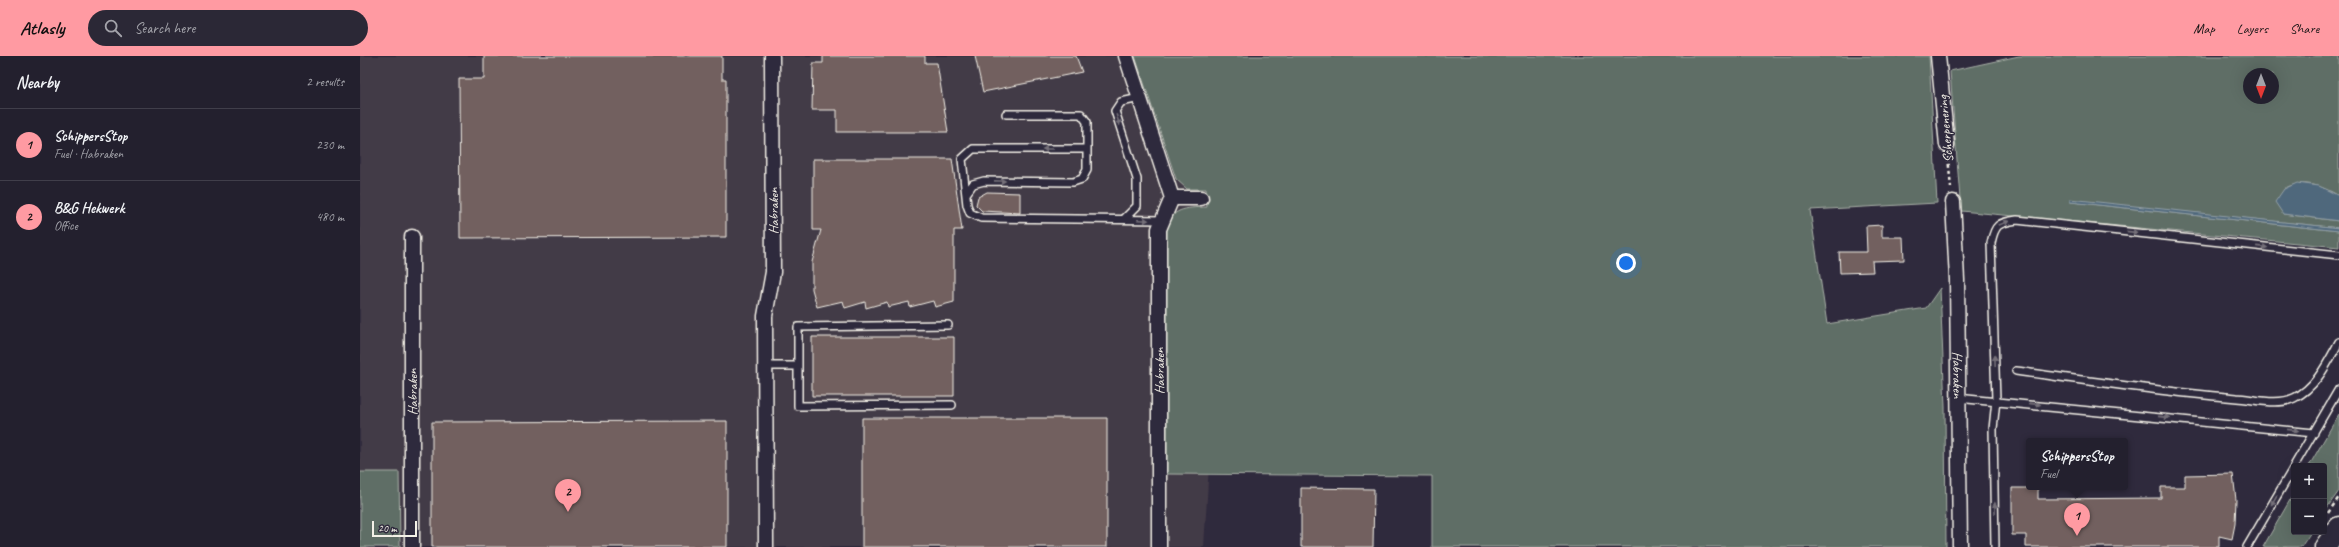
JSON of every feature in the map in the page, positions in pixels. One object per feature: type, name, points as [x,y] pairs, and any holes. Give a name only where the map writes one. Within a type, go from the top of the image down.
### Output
[{"type":"main road","points":[[2325,547],[2339,527]]},
{"type":"street","name":"Habraken","points":[[766,547],[765,316],[773,272],[772,56]]},
{"type":"street","points":[[1126,56],[1172,198],[1201,198]]},
{"type":"street","name":"Scherpenering","points":[[1938,56],[1947,145]]},
{"type":"street","name":"Habraken","points":[[1159,547],[1159,229],[1172,198]]},
{"type":"street","name":"Habraken","points":[[1952,202],[1957,280],[1957,398],[1960,547]]},
{"type":"street","name":"Habraken","points":[[412,237],[412,547]]},
{"type":"lane","points":[[1124,219],[1137,206],[1137,179],[1115,111],[1121,102],[1140,98]]},
{"type":"lane","points":[[966,194],[973,184],[984,181],[1073,182],[1082,179],[1087,170],[1087,122],[1081,114],[1006,114]]},
{"type":"lane","points":[[1087,148],[973,148],[962,159],[967,205],[970,213],[981,218],[1163,220]]},
{"type":"lane","points":[[1995,547],[1993,429],[1996,400],[1992,243],[1995,228],[2003,222],[2017,220],[2339,255]]},
{"type":"lane","points":[[948,326],[798,327],[798,406],[952,405]]},
{"type":"lane","points":[[2016,371],[2203,395],[2281,402],[2295,398],[2314,382],[2325,368],[2339,342]]},
{"type":"lane","points":[[766,366],[798,366]]},
{"type":"lane","points":[[2296,463],[2339,389]]},
{"type":"lane","points":[[1957,398],[1996,400],[2314,432]]},
{"type":"lane","points":[[2247,547],[2291,471]]},
{"type":"path","name":"Scherpenering","points":[[1947,145],[1952,202]]},
{"type":"path","points":[[2327,515],[2339,497]]},
{"type":"shaded area","points":[[360,56],[1198,56],[1227,168],[1204,547],[360,547]]},
{"type":"green space","points":[[1135,56],[1929,56],[1937,203],[1810,210],[1827,324],[1926,308],[1940,288],[1945,407],[1946,547],[1432,547],[1432,476],[1166,474],[1166,225],[1169,219],[1178,212],[1188,208],[1207,207],[1206,189],[1187,189],[1176,179]]},
{"type":"green space","points":[[2019,56],[2339,56],[2339,196],[2319,186],[2298,184],[2291,186],[2284,189],[2283,214],[2339,221],[2339,228],[2070,200],[2071,202],[2339,231],[2339,247],[1961,211],[1950,71]]},
{"type":"green space","points":[[2339,414],[2339,491],[2327,508],[2327,463],[2311,463]]},
{"type":"green space","points":[[360,472],[399,472],[400,547],[360,547]]},
{"type":"green space","points":[[2291,498],[2291,535],[2309,535],[2301,547],[2263,547]]},
{"type":"water","points":[[2297,183],[2319,186],[2339,196],[2339,221],[2283,214],[2275,202],[2284,189]]},
{"type":"water","points":[[2070,199],[2339,228],[2339,231],[2070,202]]},
{"type":"building","points":[[484,56],[722,56],[722,79],[726,79],[726,237],[460,238],[459,79],[484,79]]},
{"type":"building","points":[[823,56],[925,56],[925,63],[937,63],[948,132],[837,132],[837,110],[812,110],[813,63],[823,63]]},
{"type":"building","points":[[975,56],[1076,56],[1082,72],[983,92]]},
{"type":"building","points":[[813,159],[952,159],[962,230],[954,230],[954,302],[935,307],[933,301],[910,307],[909,302],[888,307],[887,302],[866,308],[865,302],[845,308],[843,301],[817,307],[812,289],[812,262],[821,230],[813,230]]},
{"type":"building","points":[[987,192],[1020,193],[1020,213],[982,211],[976,205],[978,197]]},
{"type":"building","points":[[1882,225],[1882,237],[1903,237],[1904,260],[1872,261],[1873,272],[1840,273],[1839,252],[1867,252],[1866,226]]},
{"type":"building","points":[[812,337],[954,337],[954,396],[812,396]]},
{"type":"building","points":[[862,418],[1107,418],[1107,547],[862,547]]},
{"type":"building","points":[[727,421],[727,547],[432,547],[432,422]]},
{"type":"building","points":[[2233,474],[2236,500],[2235,524],[2232,539],[2219,536],[2219,547],[2026,547],[2026,535],[2012,535],[2012,488],[2038,490],[2038,499],[2161,498],[2161,487],[2185,487],[2185,475]]},
{"type":"building","points":[[1301,488],[1374,489],[1373,547],[1301,547]]},
{"type":"place","name":"B&G Hekwerk","points":[[568,512]]},
{"type":"place","name":"SchippersStop","points":[[2077,536]]}]
